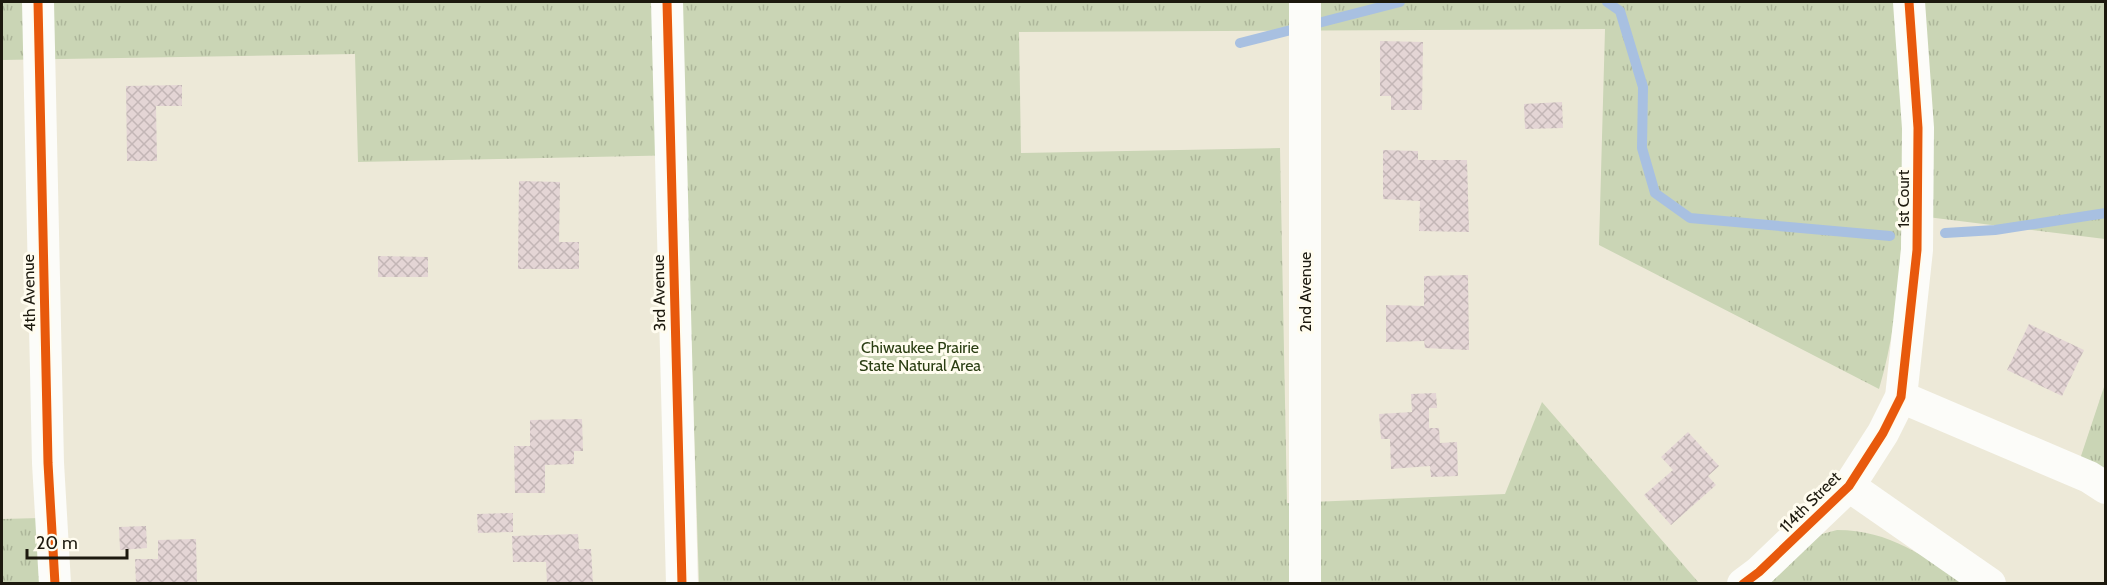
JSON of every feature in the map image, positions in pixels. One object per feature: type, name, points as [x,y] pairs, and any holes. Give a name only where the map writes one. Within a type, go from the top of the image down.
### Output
[{"type":"street","name":"4th Avenue","points":[[38,2],[48,463],[55,584]]},
{"type":"street","name":"3rd Avenue","points":[[667,2],[681,584]]},
{"type":"street","name":"2nd Avenue","points":[[1305,2],[1305,584]]},
{"type":"street","name":"1st Court","points":[[1901,397],[1917,249],[1918,128],[1909,2]]},
{"type":"street","name":"114th Street","points":[[1743,584],[1759,573],[1849,486],[1883,433],[1901,397]]},
{"type":"street","points":[[1901,397],[2089,477],[2106,488]]},
{"type":"street","points":[[1849,486],[1990,584]]},
{"type":"green space","name":"Chiwaukee Prairie State Natural Area","points":[[2,2],[2105,2],[2105,239],[1903,214],[1899,280],[1893,324],[1879,389],[1599,245],[1605,29],[1019,32],[1021,153],[1280,148],[1287,503],[1505,494],[1542,402],[1699,583],[699,583],[685,155],[358,162],[355,54],[2,60]]},
{"type":"green space","points":[[2105,384],[2105,478],[2079,462]]},
{"type":"green space","points":[[40,518],[42,583],[2,583],[2,519]]},
{"type":"green space","points":[[1837,530],[1856,531],[1890,540],[1921,555],[1968,583],[1760,584],[1822,534]]},
{"type":"building","points":[[1380,41],[1423,42],[1422,110],[1391,110],[1391,96],[1380,96]]},
{"type":"building","points":[[182,85],[182,106],[156,106],[157,161],[127,161],[126,86]]},
{"type":"building","points":[[1562,102],[1563,128],[1525,129],[1524,104]]},
{"type":"building","points":[[1383,150],[1418,151],[1418,160],[1467,160],[1469,232],[1419,231],[1420,201],[1383,199]]},
{"type":"building","points":[[519,181],[560,182],[559,242],[579,242],[579,269],[518,269]]},
{"type":"building","points":[[378,256],[428,257],[428,277],[378,277]]},
{"type":"building","points":[[1468,275],[1469,350],[1425,348],[1424,341],[1386,342],[1386,305],[1424,306],[1424,276]]},
{"type":"building","points":[[2029,324],[2084,350],[2062,396],[2007,370]]},
{"type":"building","points":[[1436,393],[1437,408],[1429,408],[1429,428],[1439,428],[1440,443],[1457,442],[1458,476],[1431,477],[1430,466],[1391,469],[1390,439],[1381,439],[1379,414],[1412,412],[1411,394]]},
{"type":"building","points":[[582,419],[583,451],[574,451],[574,464],[545,465],[545,493],[515,493],[514,446],[530,446],[530,420]]},
{"type":"building","points":[[1688,432],[1719,466],[1708,476],[1716,485],[1671,525],[1644,495],[1673,470],[1661,457]]},
{"type":"building","points":[[513,513],[513,532],[478,533],[477,514]]},
{"type":"building","points":[[146,526],[147,548],[120,550],[119,527]]},
{"type":"building","points":[[578,534],[579,549],[591,549],[593,584],[547,584],[546,562],[513,562],[512,536]]},
{"type":"building","points":[[196,539],[197,584],[136,584],[135,559],[158,559],[158,540]]},
{"type":"waterway","points":[[1240,43],[1400,2]]},
{"type":"waterway","points":[[1607,2],[1620,11],[1643,87],[1642,148],[1655,193],[1690,218],[1890,236]]},
{"type":"waterway","points":[[1945,233],[1995,230],[2106,213]]},
{"type":"cycle path","points":[[38,2],[48,463],[55,584]]},
{"type":"cycle path","points":[[667,2],[682,584]]},
{"type":"cycle path","points":[[1743,584],[1759,572],[1849,486],[1883,433],[1901,397],[1917,250],[1918,128],[1909,2]]}]
